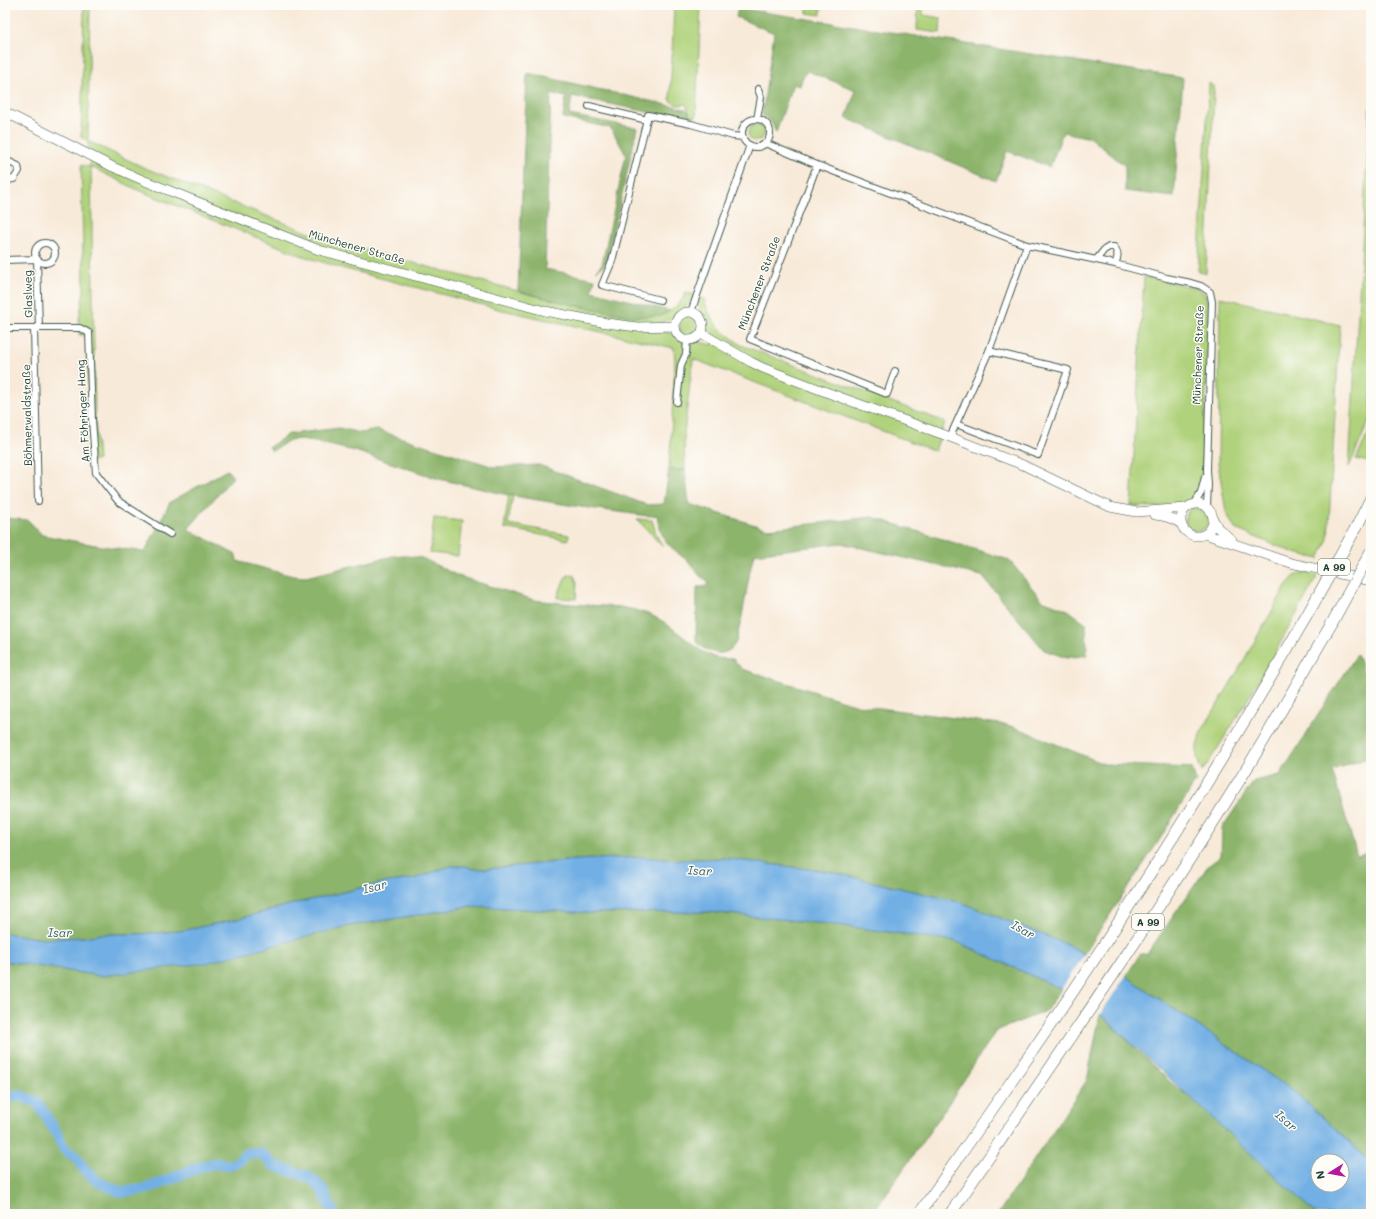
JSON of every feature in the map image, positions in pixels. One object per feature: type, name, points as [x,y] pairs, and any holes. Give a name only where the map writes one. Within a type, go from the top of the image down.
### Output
[{"type":"highway","name":"A 99","points":[[919,1214],[1035,1049],[1129,907],[1218,767],[1310,610],[1371,498]]},
{"type":"highway","name":"A 99","points":[[950,1214],[1055,1062],[1151,918],[1239,780],[1332,623],[1371,551]]},
{"type":"main road","name":"Münchener Straße","points":[[5,112],[113,167],[319,250],[553,312],[607,324],[637,327],[675,326]]},
{"type":"main road","points":[[685,312],[691,312],[696,314],[701,319],[703,327],[701,333],[697,337],[687,339],[679,335],[675,326],[676,320],[680,315],[685,312]]},
{"type":"main road","points":[[701,333],[763,368],[1023,465],[1110,507],[1166,516],[1181,524],[1183,528],[1191,535],[1201,536],[1206,534],[1210,530],[1213,520]]},
{"type":"main road","points":[[1181,524],[1181,515],[1186,508],[1194,503],[1203,504],[1207,506],[1218,528],[1234,543]]},
{"type":"main road","points":[[1142,512],[1186,508]]},
{"type":"main road","points":[[1206,534],[1291,563],[1371,581]]},
{"type":"street","points":[[757,119],[761,97],[758,89]]},
{"type":"street","points":[[589,106],[647,120]]},
{"type":"street","points":[[660,300],[602,285],[612,261],[648,115],[691,124],[733,136],[743,137]]},
{"type":"street","points":[[757,119],[765,122],[770,131],[769,137],[765,143],[756,147],[745,141],[742,130],[745,124],[750,120],[757,119]]},
{"type":"street","name":"Münchener Straße","points":[[765,143],[817,165],[1027,245],[1115,264],[1191,283],[1201,286],[1210,292],[1212,302],[1207,506]]},
{"type":"street","points":[[691,312],[750,145]]},
{"type":"street","points":[[5,160],[18,166],[19,171],[14,179],[5,179]]},
{"type":"street","name":"Münchener Straße","points":[[817,165],[750,339],[887,394],[895,371]]},
{"type":"street","points":[[950,437],[989,350],[1027,245]]},
{"type":"street","points":[[1096,260],[1108,247],[1114,247],[1117,250],[1118,256],[1115,264]]},
{"type":"street","name":"Glaslweg","points":[[5,260],[37,259],[37,328]]},
{"type":"street","points":[[5,328],[37,328]]},
{"type":"street","name":"Am Föhringer Hang","points":[[37,328],[80,328],[89,333],[92,420],[96,473],[118,501],[170,534]]},
{"type":"street","name":"Böhmerwaldstraße","points":[[37,328],[38,501]]},
{"type":"street","points":[[677,402],[681,365],[686,354],[687,339]]},
{"type":"street","points":[[956,424],[1038,455],[1068,370],[989,350]]},
{"type":"street","name":"Münchener Straße","points":[[1194,503],[1201,493],[1207,470]]},
{"type":"green space","points":[[84,5],[90,5],[88,141],[81,137]]},
{"type":"green space","points":[[674,5],[701,5],[696,117],[689,115],[686,104],[678,105],[670,101]]},
{"type":"green space","points":[[807,5],[821,5],[821,15],[807,13]]},
{"type":"green space","points":[[918,5],[923,5],[923,15],[941,18],[940,33],[917,30]]},
{"type":"green space","points":[[738,8],[1183,78],[1174,197],[1125,191],[1125,166],[1091,138],[1063,132],[1050,167],[1007,151],[996,181],[846,118],[856,90],[807,71],[800,86],[793,84],[776,132],[770,120],[762,115],[774,33],[736,17]]},
{"type":"green space","points":[[527,73],[685,109],[689,112],[689,117],[681,119],[572,96],[569,115],[637,128],[606,264],[596,271],[602,264],[626,155],[611,128],[563,118],[566,97],[551,94],[545,269],[595,279],[592,291],[670,311],[661,316],[637,317],[577,306],[518,291]]},
{"type":"green space","points":[[1209,83],[1213,86],[1214,92],[1206,274],[1198,271]]},
{"type":"green space","points":[[1370,108],[1371,416],[1349,467]]},
{"type":"green space","points":[[753,125],[759,125],[764,130],[762,139],[759,141],[753,141],[748,136],[748,130]]},
{"type":"green space","points":[[88,141],[145,168],[325,239],[544,298],[670,311],[679,303],[686,292],[704,299],[710,315],[718,326],[727,335],[741,345],[945,422],[935,451],[693,359],[684,433],[685,470],[669,469],[675,365],[674,348],[498,309],[342,268],[303,256],[140,191],[91,167],[95,420],[98,460],[92,461],[89,422],[87,336],[79,335],[78,325],[84,290],[81,165],[90,167]],"holes":[[[689,300],[699,302],[700,312],[708,330],[716,337],[712,345],[699,342],[691,344],[689,353],[683,342],[677,339],[672,333],[661,332],[661,322],[672,319],[685,309]]]},
{"type":"green space","points":[[1144,277],[1197,288],[1205,294],[1208,304],[1209,318],[1202,487],[1195,498],[1187,503],[1169,507],[1131,506]]},
{"type":"green space","points":[[1220,297],[1340,325],[1328,539],[1319,559],[1295,553],[1235,529],[1226,512],[1218,463]]},
{"type":"green space","points":[[689,316],[696,319],[699,326],[696,333],[689,336],[682,333],[679,326],[682,319]]},
{"type":"green space","points":[[339,428],[361,433],[377,430],[494,467],[539,465],[647,505],[664,504],[669,469],[685,470],[689,504],[768,529],[872,517],[1009,560],[1042,600],[1068,610],[1086,623],[1087,655],[1067,658],[1044,650],[982,576],[841,543],[754,554],[736,642],[725,652],[717,653],[710,651],[696,641],[697,587],[708,585],[708,581],[700,576],[688,561],[665,541],[659,526],[657,515],[648,516],[508,495],[439,479],[355,451],[302,439],[290,440],[272,451],[269,447],[289,434]]},
{"type":"green space","points":[[1371,428],[1371,457],[1368,462],[1356,459]]},
{"type":"green space","points":[[227,470],[233,477],[188,529],[236,555],[237,561],[293,576],[306,577],[393,556],[422,558],[458,576],[534,600],[620,607],[651,615],[664,622],[703,652],[717,658],[733,659],[742,669],[857,705],[1007,725],[1104,764],[1192,768],[1196,781],[1158,842],[1084,954],[1066,944],[960,902],[831,872],[722,858],[678,860],[641,857],[575,860],[487,869],[472,869],[466,866],[451,866],[413,879],[382,883],[293,904],[234,920],[180,931],[139,934],[102,934],[84,937],[43,939],[5,933],[5,518],[28,520],[42,535],[95,545],[145,552],[170,502]]},
{"type":"green space","points":[[509,495],[513,495],[508,524],[569,535],[568,540],[504,528]]},
{"type":"green space","points":[[1197,507],[1205,511],[1209,519],[1205,527],[1197,531],[1189,527],[1185,519],[1189,511]]},
{"type":"green space","points":[[434,518],[462,521],[458,556],[430,553]]},
{"type":"green space","points":[[637,519],[652,520],[656,534],[663,547]]},
{"type":"green space","points":[[1303,572],[1318,575],[1248,699],[1202,772],[1197,757],[1197,746],[1200,734],[1286,587],[1294,577]]},
{"type":"green space","points":[[568,575],[574,575],[577,583],[576,599],[557,598],[564,580]]},
{"type":"green space","points":[[1357,654],[1371,696],[1371,757],[1332,770],[1357,856],[1371,852],[1371,1162],[1296,1093],[1126,976],[1140,954],[1147,954],[1208,866],[1221,856],[1222,828],[1254,781],[1280,775]]},
{"type":"green space","points":[[472,906],[591,913],[709,912],[837,925],[955,941],[1061,989],[1046,1011],[996,1031],[937,1121],[872,1214],[5,1214],[5,961],[102,976],[344,927]]},
{"type":"green space","points":[[1100,1014],[1170,1082],[1197,1103],[1316,1214],[998,1214],[1087,1080]]},
{"type":"water","name":"Isar","points":[[641,857],[678,860],[722,858],[831,872],[960,902],[1066,944],[1126,976],[1296,1093],[1371,1162],[1371,1214],[1316,1214],[1100,1014],[1061,989],[955,941],[837,925],[709,912],[591,913],[472,906],[344,927],[206,963],[101,976],[5,961],[5,933],[43,939],[84,937],[102,934],[139,934],[180,931],[234,920],[293,904],[382,883],[413,879],[451,866],[466,866],[472,869],[487,869],[575,860]]},
{"type":"pier","points":[[1086,952],[1127,974],[1099,1016],[1060,991]]},
{"type":"waterway","points":[[5,1098],[18,1095],[37,1102],[56,1132],[64,1149],[77,1158],[84,1169],[98,1182],[121,1192],[146,1189],[202,1166],[217,1163],[228,1165],[234,1164],[248,1153],[254,1153],[262,1154],[275,1166],[309,1177],[322,1189],[334,1214]]}]
